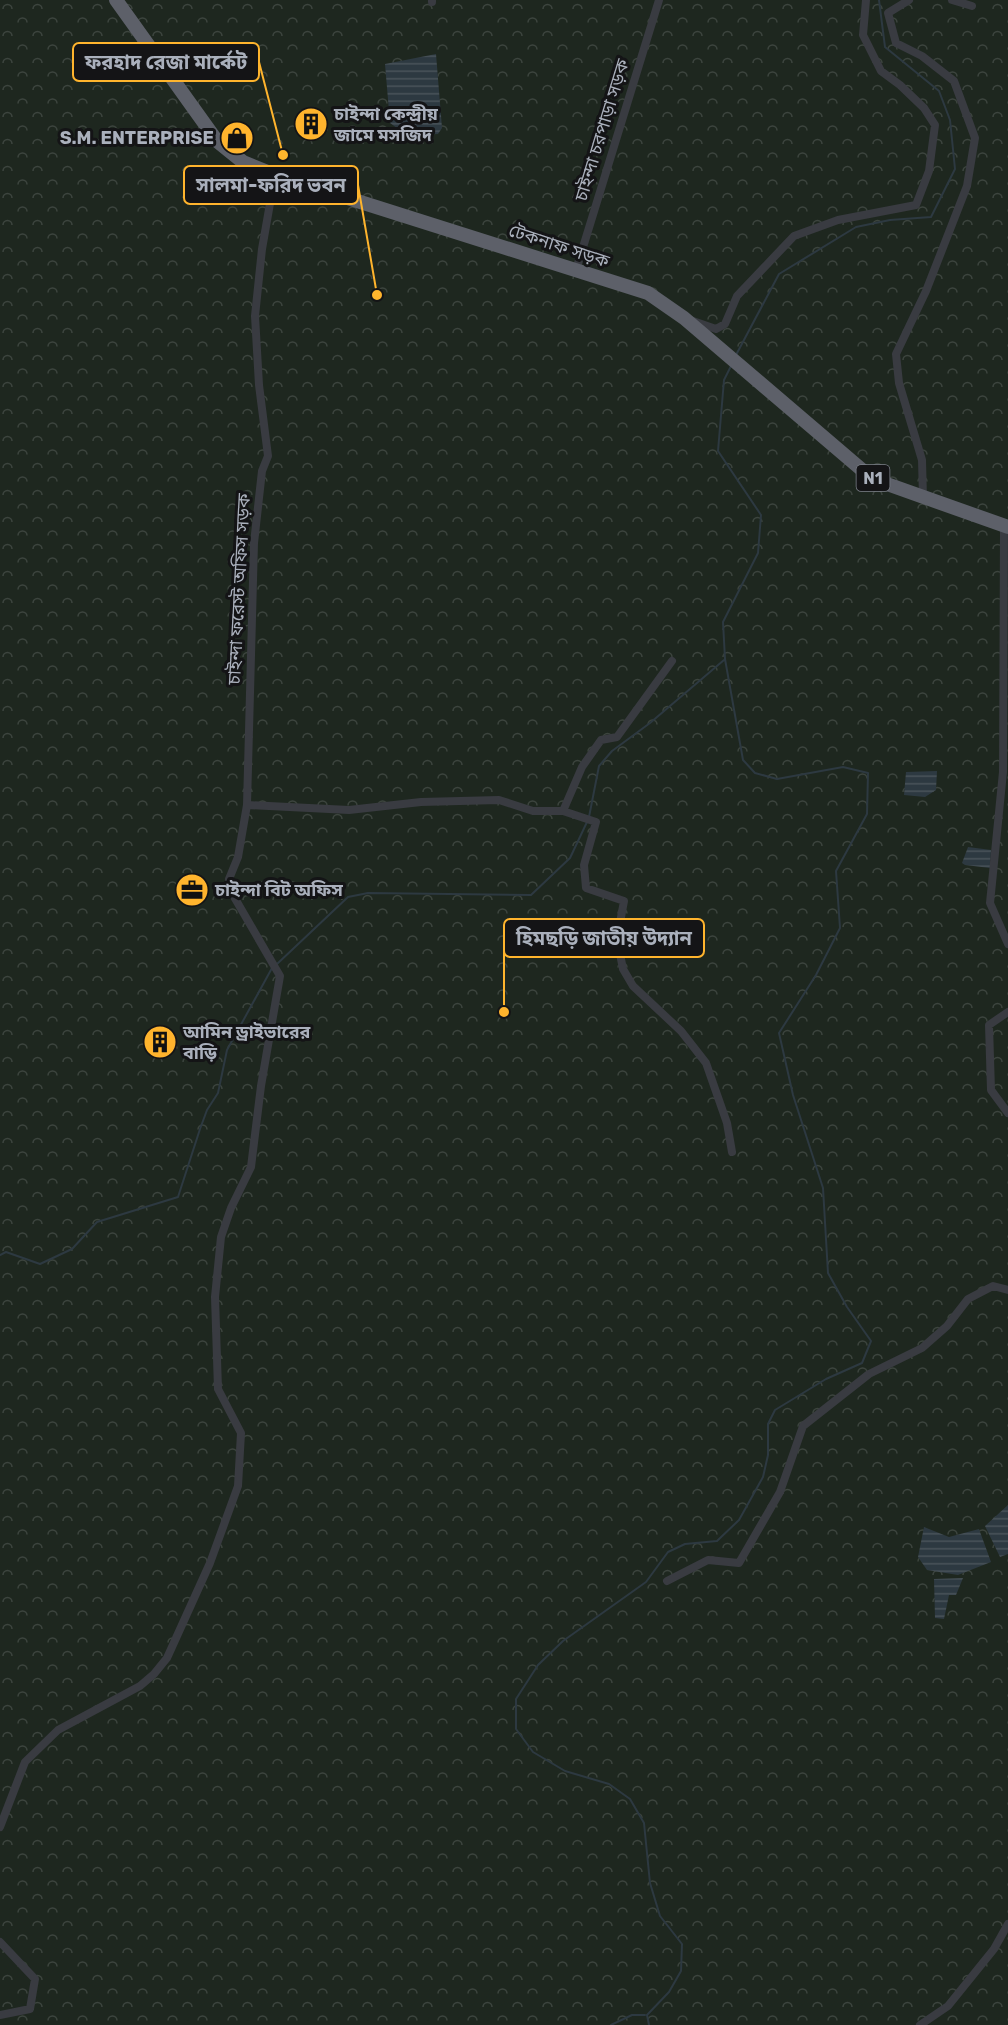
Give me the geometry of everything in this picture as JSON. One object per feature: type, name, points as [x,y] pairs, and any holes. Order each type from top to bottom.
[{"type":"highway","name":"টেকনাফ সড়ক","points":[[120,1],[217,141],[243,162],[275,175],[648,293],[684,318],[868,475],[923,498],[1006,526]]},
{"type":"street","name":"চাইন্দা চরপাড়া সড়ক","points":[[576,270],[658,0]]},
{"type":"street","points":[[684,318],[716,329],[725,324],[737,296],[794,236],[838,220],[916,205],[929,171],[935,125],[924,108],[882,71],[863,35],[866,0]]},
{"type":"street","points":[[909,0],[888,13],[896,43],[922,56],[954,81],[975,138],[967,186],[926,291],[896,354],[899,383],[922,460],[923,498]]},
{"type":"street","points":[[952,0],[972,6]]},
{"type":"street","name":"চাইন্দা ফরেস্ট অফিস সড়ক","points":[[0,1827],[25,1762],[58,1730],[140,1686],[154,1674],[166,1658],[210,1563],[238,1486],[241,1433],[218,1389],[215,1297],[221,1237],[231,1208],[251,1167],[261,1086],[280,976],[232,895],[229,879],[238,857],[247,805],[254,543],[262,471],[268,456],[259,385],[255,316],[262,249],[275,175]]},
{"type":"street","points":[[1006,526],[1003,772],[990,903],[1008,944]]},
{"type":"street","points":[[563,812],[582,766],[601,740],[617,737],[672,661]]},
{"type":"street","points":[[247,805],[349,810],[421,802],[499,800],[533,810],[574,814],[596,822],[584,865],[586,888],[624,901],[617,939],[623,969],[633,986],[681,1031],[706,1063],[727,1123],[732,1152]]},
{"type":"street","points":[[1008,1012],[989,1025],[991,1090],[1008,1113]]},
{"type":"street","points":[[667,1581],[708,1560],[739,1563],[780,1492],[803,1426],[869,1374],[922,1348],[947,1326],[968,1299],[993,1286],[1008,1290]]},
{"type":"street","points":[[920,2025],[948,2006],[994,1949],[1008,1924]]},
{"type":"street","points":[[0,1942],[35,1979],[30,2009],[0,2015]]},
{"type":"green space","points":[[0,0],[1008,0],[1008,2025],[0,2025]]},
{"type":"shaded area","points":[[436,54],[442,128],[438,134],[408,136],[390,123],[385,64]]},
{"type":"shaded area","points":[[937,771],[936,790],[925,797],[904,795],[906,772]]},
{"type":"shaded area","points":[[968,847],[991,850],[990,868],[962,863]]},
{"type":"shaded area","points":[[1008,1505],[1008,1554],[1000,1557],[985,1526]]},
{"type":"shaded area","points":[[924,1527],[949,1537],[979,1529],[991,1562],[958,1575],[927,1570],[918,1557]]},
{"type":"shaded area","points":[[963,1578],[956,1595],[949,1595],[944,1619],[935,1618],[934,1579]]},
{"type":"waterway","points":[[736,355],[779,274],[856,227],[890,220],[931,217],[955,169],[950,120],[939,91],[885,47],[879,0]]},
{"type":"waterway","points":[[649,2025],[647,2015],[669,1992],[681,1971],[682,1944],[660,1916],[650,1883],[644,1823],[630,1799],[609,1784],[565,1771],[533,1752],[516,1729],[516,1699],[538,1665],[563,1641],[646,1582],[668,1552],[685,1544],[717,1541],[739,1520],[763,1477],[768,1455],[768,1424],[775,1410],[826,1379],[862,1363],[871,1341],[847,1307],[828,1273],[823,1188],[793,1095],[779,1033],[816,975],[840,928],[836,871],[867,814],[868,773],[843,767],[777,779],[755,773],[743,760],[725,659],[723,622],[758,553],[761,515],[718,451],[724,380],[731,366]]},
{"type":"waterway","points":[[589,817],[599,766],[612,751],[650,723],[724,660]]},
{"type":"waterway","points":[[277,964],[348,897],[368,893],[531,895],[570,858],[587,822]]},
{"type":"waterway","points":[[0,1255],[6,1252],[40,1264],[72,1249],[97,1222],[178,1197],[207,1110],[218,1093],[227,1050],[272,968]]},
{"type":"waterway","points":[[611,2025],[632,2015],[645,2015]]},
{"type":"place","name":"চাইন্দা কেন্দ্রীয় জামে মসজিদ","points":[[311,124]]},
{"type":"place","name":"S.M. ENTERPRISE","points":[[237,138]]},
{"type":"place","name":"ফরহাদ রেজা মার্কেট","points":[[283,155]]},
{"type":"place","name":"সালমা-ফরিদ ভবন","points":[[377,295]]},
{"type":"place","name":"চাইন্দা বিট অফিস","points":[[192,890]]},
{"type":"place","name":"হিমছড়ি জাতীয় উদ্যান","points":[[504,1012]]},
{"type":"place","name":"আমিন ড্রাইভারের বাড়ি","points":[[160,1042]]}]
